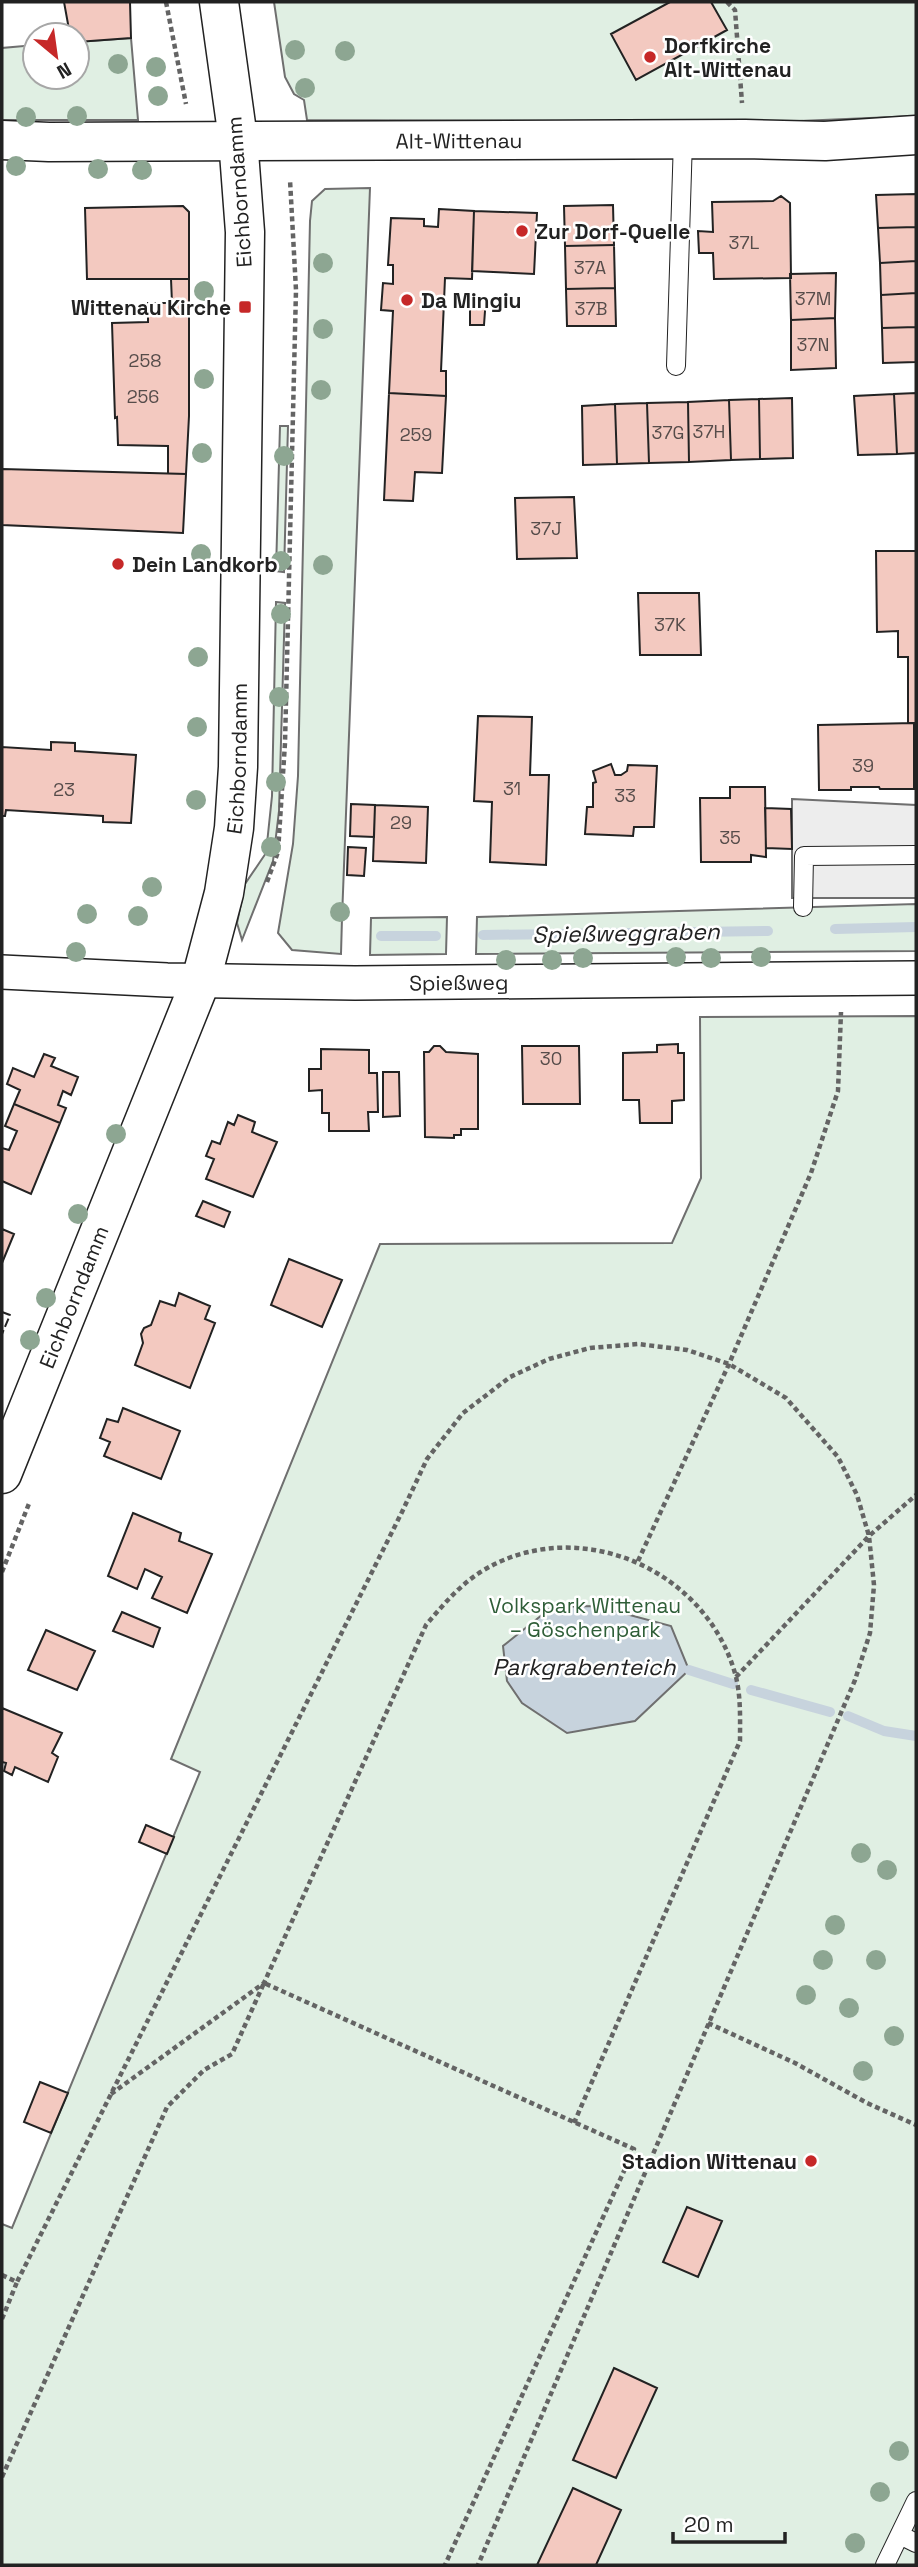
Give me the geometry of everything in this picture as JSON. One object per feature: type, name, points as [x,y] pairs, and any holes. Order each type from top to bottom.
[{"type":"main road","name":"Eichborndamm","points":[[17,1485],[201,980],[224,893],[234,828],[238,767],[245,232],[238,139],[219,2]]},
{"type":"main road","name":"Alt-Wittenau","points":[[2,140],[825,141],[916,135]]},
{"type":"street","name":"Spießweg","points":[[2,972],[201,980],[462,984],[916,978]]},
{"type":"lane","points":[[676,366],[683,139]]},
{"type":"lane","points":[[803,907],[804,856],[916,855]]},
{"type":"lane","points":[[885,2565],[916,2501]]},
{"type":"lane","points":[[900,2535],[916,2543]]},
{"type":"path","points":[[166,2],[183,84]]},
{"type":"path","points":[[727,2],[736,10],[745,139]]},
{"type":"path","points":[[264,889],[278,852],[285,743],[296,290],[292,204]]},
{"type":"path","points":[[638,1561],[729,1364],[828,1128],[838,1091],[842,978]]},
{"type":"path","points":[[2,2319],[17,2282],[426,1459],[463,1413],[510,1377],[549,1359],[590,1348],[638,1344],[687,1350],[729,1364],[786,1398],[838,1457],[857,1495],[869,1536],[874,1585],[870,1633],[855,1680],[478,2565]]},
{"type":"path","points":[[2,1572],[17,1485]]},
{"type":"path","points":[[736,1677],[869,1536],[916,1495]]},
{"type":"path","points":[[2,2477],[167,2107],[204,2070],[232,2054],[426,1625],[450,1596],[480,1572],[520,1555],[562,1548],[605,1551],[638,1561],[665,1576],[697,1604],[721,1639],[736,1677],[741,1709],[740,1741],[574,2123]]},
{"type":"path","points":[[110,2094],[264,1983]]},
{"type":"path","points":[[264,1983],[634,2149],[445,2565]]},
{"type":"path","points":[[708,2023],[795,2063],[867,2103],[916,2125]]},
{"type":"path","points":[[2,2275],[17,2282]]},
{"type":"green space","points":[[274,2],[916,2],[916,116],[776,122],[307,120],[304,100],[294,94],[285,77]]},
{"type":"green space","points":[[131,38],[138,120],[2,120],[2,48],[21,46],[21,91],[91,91],[91,41]]},
{"type":"green space","points":[[370,188],[341,954],[292,950],[278,933],[293,844],[298,776],[312,201],[325,189]]},
{"type":"green space","points":[[280,426],[288,426],[284,572],[276,571]]},
{"type":"green space","points":[[276,602],[285,603],[279,811],[273,861],[242,940],[237,923],[245,884],[266,853],[272,796]]},
{"type":"green space","points":[[916,904],[916,951],[476,954],[477,917]]},
{"type":"green space","points":[[447,917],[446,954],[370,955],[371,918]]},
{"type":"green space","name":"Volkspark Wittenau – Göschenpark","points":[[916,1016],[916,2565],[2,2565],[2,2224],[12,2228],[200,1772],[171,1759],[380,1244],[672,1243],[701,1178],[700,1017]]},
{"type":"shaded area","points":[[792,799],[916,805],[916,898],[792,898]]},
{"type":"water","name":"Parkgrabenteich","points":[[596,1606],[671,1626],[689,1670],[635,1721],[567,1733],[522,1703],[507,1681],[503,1646],[552,1607]]},
{"type":"building","points":[[64,2],[130,2],[131,38],[91,41],[91,21],[67,21]]},
{"type":"building","name":"Dorfkirche Alt-Wittenau","points":[[670,2],[711,2],[727,30],[636,80],[611,34]]},
{"type":"building","points":[[916,194],[916,227],[878,228],[876,195]]},
{"type":"building","points":[[781,196],[790,203],[791,278],[714,279],[713,253],[699,253],[698,231],[713,232],[712,202],[773,201]]},
{"type":"building","points":[[613,205],[614,245],[565,246],[564,206]]},
{"type":"building","points":[[183,206],[189,212],[189,279],[87,279],[85,208]]},
{"type":"building","points":[[439,209],[474,211],[472,279],[445,278],[441,371],[446,371],[446,396],[389,393],[393,311],[381,310],[383,283],[393,284],[393,265],[388,265],[391,218],[424,219],[424,226],[438,227]]},
{"type":"building","points":[[474,211],[537,213],[534,274],[472,271]]},
{"type":"building","points":[[916,227],[916,261],[880,263],[878,228]]},
{"type":"building","points":[[614,245],[615,288],[566,289],[565,246]]},
{"type":"building","points":[[916,261],[916,293],[881,295],[880,263]]},
{"type":"building","points":[[836,273],[835,318],[791,320],[790,274]]},
{"type":"building","points":[[171,279],[189,279],[189,416],[186,474],[168,474],[168,446],[118,445],[117,417],[115,418],[112,323],[148,322],[148,303],[172,303]]},
{"type":"building","points":[[615,288],[616,326],[567,326],[566,289]]},
{"type":"building","points":[[916,293],[916,327],[882,328],[881,295]]},
{"type":"building","points":[[470,296],[486,297],[484,325],[470,325]]},
{"type":"building","points":[[835,318],[836,368],[791,370],[791,320]]},
{"type":"building","points":[[916,327],[916,362],[883,363],[882,328]]},
{"type":"building","points":[[389,393],[446,396],[442,473],[415,472],[413,501],[384,500]]},
{"type":"building","points":[[916,393],[916,453],[897,454],[894,394]]},
{"type":"building","points":[[894,394],[897,454],[858,455],[854,396]]},
{"type":"building","points":[[792,398],[793,458],[760,459],[759,399]]},
{"type":"building","points":[[759,399],[760,459],[731,460],[729,400]]},
{"type":"building","points":[[729,400],[731,460],[689,462],[688,402]]},
{"type":"building","points":[[688,402],[689,462],[649,463],[647,403]]},
{"type":"building","points":[[647,403],[649,463],[617,464],[615,404]]},
{"type":"building","points":[[615,404],[617,464],[583,465],[582,406]]},
{"type":"building","points":[[2,469],[186,474],[183,533],[2,525]]},
{"type":"building","points":[[574,497],[577,558],[517,559],[515,498]]},
{"type":"building","points":[[876,551],[916,551],[916,723],[908,723],[908,657],[898,657],[898,631],[877,632]]},
{"type":"building","points":[[638,593],[699,593],[701,655],[640,655]]},
{"type":"building","points":[[478,716],[532,717],[530,775],[549,775],[546,865],[490,862],[492,802],[474,801]]},
{"type":"building","points":[[914,723],[914,789],[851,787],[851,790],[819,790],[818,725]]},
{"type":"building","points":[[51,742],[75,743],[75,751],[136,755],[131,823],[103,822],[103,816],[6,810],[5,816],[2,816],[2,747],[51,750]]},
{"type":"building","points":[[611,764],[615,775],[627,771],[628,765],[657,766],[654,827],[634,827],[633,836],[585,834],[587,807],[593,807],[593,783],[596,782],[593,771]]},
{"type":"building","points":[[730,787],[765,787],[766,857],[751,855],[751,862],[701,862],[700,798],[730,798]]},
{"type":"building","points":[[351,804],[375,805],[374,837],[350,836]]},
{"type":"building","points":[[375,805],[428,807],[426,863],[373,861]]},
{"type":"building","points":[[765,808],[791,809],[792,849],[766,848]]},
{"type":"building","points":[[348,847],[366,848],[364,876],[347,875]]},
{"type":"building","points":[[678,1044],[678,1053],[684,1053],[684,1100],[672,1101],[672,1123],[640,1123],[639,1100],[623,1100],[623,1053],[657,1052],[657,1045]]},
{"type":"building","points":[[434,1046],[440,1046],[446,1052],[478,1054],[478,1129],[461,1129],[461,1135],[454,1135],[454,1138],[425,1137],[424,1052],[429,1052]]},
{"type":"building","points":[[522,1046],[579,1046],[580,1104],[523,1104]]},
{"type":"building","points":[[321,1049],[369,1050],[369,1073],[377,1073],[378,1112],[368,1112],[369,1131],[329,1131],[329,1113],[322,1113],[322,1090],[309,1091],[309,1069],[321,1069]]},
{"type":"building","points":[[44,1054],[55,1058],[51,1066],[78,1077],[71,1095],[63,1091],[58,1105],[66,1108],[60,1123],[14,1104],[20,1090],[7,1084],[13,1068],[34,1077]]},
{"type":"building","points":[[383,1072],[399,1072],[400,1116],[383,1117]]},
{"type":"building","points":[[14,1104],[60,1123],[31,1194],[2,1181],[2,1148],[9,1150],[17,1131],[5,1126]]},
{"type":"building","points":[[238,1115],[255,1122],[252,1132],[277,1142],[253,1197],[206,1179],[214,1159],[206,1156],[212,1141],[220,1144],[228,1122],[234,1125]]},
{"type":"building","points":[[203,1201],[230,1212],[224,1227],[196,1216]]},
{"type":"building","points":[[2,1229],[14,1234],[2,1263]]},
{"type":"building","points":[[289,1259],[342,1280],[322,1327],[271,1305]]},
{"type":"building","points":[[179,1293],[210,1306],[205,1319],[215,1323],[190,1388],[135,1365],[143,1343],[141,1334],[144,1328],[151,1325],[160,1301],[175,1306]]},
{"type":"building","points":[[123,1408],[180,1431],[161,1479],[104,1456],[110,1442],[100,1438],[107,1419],[118,1422]]},
{"type":"building","points":[[133,1513],[181,1533],[179,1541],[212,1554],[187,1613],[152,1598],[162,1577],[145,1569],[137,1589],[108,1576]]},
{"type":"building","points":[[122,1612],[160,1628],[153,1647],[113,1631]]},
{"type":"building","points":[[46,1630],[95,1651],[77,1690],[28,1670]]},
{"type":"building","points":[[2,1708],[62,1733],[52,1753],[58,1757],[48,1782],[15,1767],[12,1775],[4,1771],[6,1763],[2,1762]]},
{"type":"building","points":[[146,1825],[174,1837],[167,1854],[139,1842]]},
{"type":"building","points":[[40,2082],[68,2093],[51,2133],[24,2122]]},
{"type":"building","points":[[687,2207],[722,2221],[698,2277],[663,2262]]},
{"type":"building","points":[[614,2368],[657,2388],[616,2478],[573,2460]]},
{"type":"building","points":[[573,2488],[621,2510],[596,2565],[537,2565]]},
{"type":"waterway","name":"Spießweggraben","points":[[835,929],[916,927]]},
{"type":"waterway","name":"Spießweggraben","points":[[483,935],[768,931]]},
{"type":"waterway","name":"Spießweggraben","points":[[381,936],[436,936]]},
{"type":"waterway","points":[[689,1670],[733,1684]]},
{"type":"waterway","points":[[751,1690],[830,1712]]},
{"type":"waterway","points":[[848,1716],[884,1731],[916,1736]]},
{"type":"fence","points":[[2,1312],[10,1315],[2,1334]]},
{"type":"place","name":"Dorfkirche Alt-Wittenau","points":[[650,57]]},
{"type":"place","name":"Zur Dorf-Quelle","points":[[522,231]]},
{"type":"place","name":"Da Mingiu","points":[[407,300]]},
{"type":"place","name":"Wittenau Kirche","points":[[245,307]]},
{"type":"place","name":"Dein Landkorb","points":[[118,564]]},
{"type":"place","name":"Stadion Wittenau","points":[[811,2161]]}]
